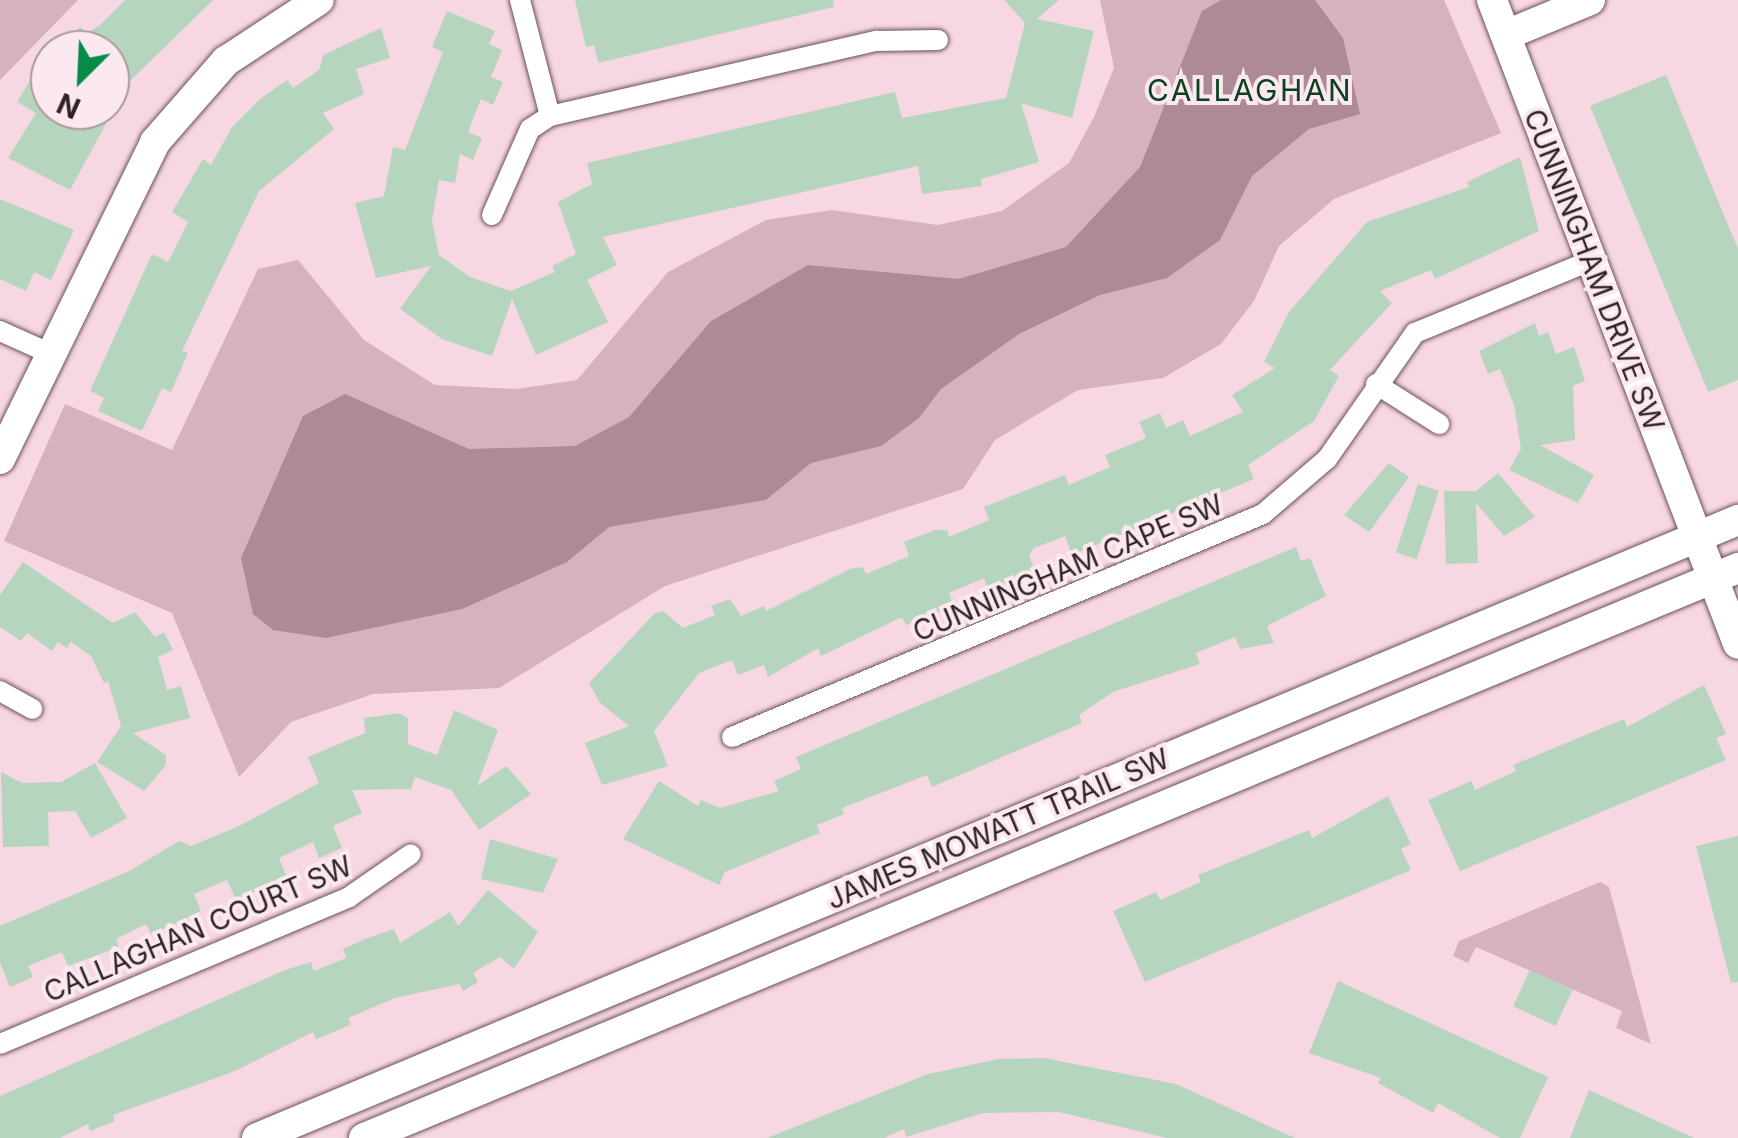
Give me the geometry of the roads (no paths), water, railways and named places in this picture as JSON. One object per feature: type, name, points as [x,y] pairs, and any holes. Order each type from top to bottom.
[{"type":"main road","points":[[0,459],[136,172],[175,114],[226,60],[319,0]]},
{"type":"main road","name":"CUNNINGHAM DRIVE SW","points":[[1492,0],[1698,539],[1725,573],[1738,644]]},
{"type":"main road","points":[[1506,35],[1590,0]]},
{"type":"main road","name":"JAMES MOWATT TRAIL SW","points":[[258,1138],[1738,520]]},
{"type":"main road","name":"JAMES MOWATT TRAIL SW","points":[[364,1138],[1725,573]]},
{"type":"street","points":[[520,0],[550,116]]},
{"type":"street","points":[[492,215],[530,129],[550,116],[876,42],[938,40]]},
{"type":"street","name":"CUNNINGHAM CAPE SW","points":[[732,737],[1264,514],[1326,459],[1404,343],[1432,323],[1590,262]]},
{"type":"street","points":[[0,331],[49,354]]},
{"type":"street","points":[[1376,384],[1439,424]]},
{"type":"street","points":[[0,691],[32,709]]},
{"type":"street","name":"CALLAGHAN COURT SW","points":[[0,1044],[349,897],[411,854]]},
{"type":"district","name":"CALLAGHAN","points":[[1250,90]]}]
